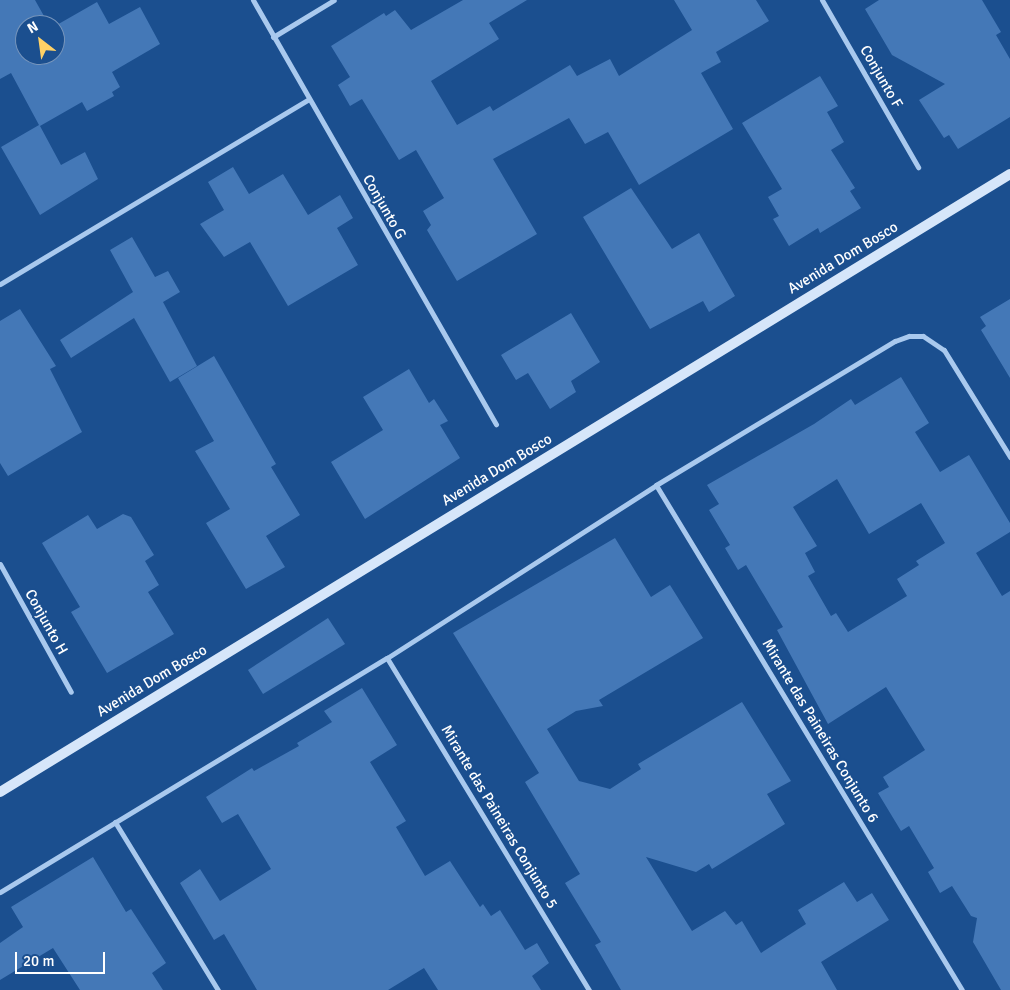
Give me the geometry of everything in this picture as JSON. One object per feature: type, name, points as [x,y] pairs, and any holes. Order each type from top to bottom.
[{"type":"street","name":"Conjunto G","points":[[253,0],[308,100],[496,424]]},
{"type":"street","points":[[273,37],[334,0]]},
{"type":"street","name":"Conjunto F","points":[[822,0],[918,167]]},
{"type":"street","points":[[0,284],[308,100]]},
{"type":"street","name":"Avenida Dom Bosco","points":[[0,792],[1010,174]]},
{"type":"street","points":[[0,892],[387,658],[656,485],[895,341],[909,336],[923,336],[935,341],[944,350],[1010,457]]},
{"type":"street","name":"Mirante das Paineiras Conjunto 6","points":[[656,485],[962,990]]},
{"type":"street","name":"Conjunto H","points":[[0,564],[70,692]]},
{"type":"street","name":"Mirante das Paineiras Conjunto 5","points":[[387,658],[589,990]]},
{"type":"street","points":[[115,822],[218,990]]},
{"type":"building","points":[[0,0],[35,0],[43,15],[15,15],[15,65],[65,65],[65,20],[97,2],[109,24],[140,7],[160,44],[112,72],[120,87],[112,92],[114,96],[87,111],[82,102],[40,126],[61,165],[85,152],[98,179],[40,215],[1,147],[39,125],[11,73],[0,79]]},
{"type":"building","points":[[463,0],[527,0],[489,23],[499,39],[431,81],[457,125],[490,106],[493,111],[570,65],[577,76],[610,59],[619,76],[692,30],[674,0],[756,0],[769,21],[716,52],[721,62],[701,73],[733,129],[639,185],[608,132],[585,144],[569,118],[493,159],[537,234],[457,281],[427,230],[431,225],[423,211],[444,198],[416,150],[399,160],[362,99],[350,106],[338,85],[350,77],[331,46],[384,13],[386,16],[395,10],[411,30]]},
{"type":"building","points":[[879,0],[982,0],[1001,32],[996,35],[1010,59],[1010,117],[958,149],[949,135],[944,138],[919,100],[945,84],[892,55],[865,9]]},
{"type":"building","points":[[820,76],[838,106],[827,112],[844,142],[831,150],[855,188],[850,191],[861,208],[820,233],[818,228],[789,246],[773,219],[779,216],[768,197],[782,189],[742,123]]},
{"type":"building","points":[[233,167],[249,194],[283,174],[308,215],[340,195],[353,218],[337,228],[358,265],[288,306],[250,242],[224,257],[200,224],[224,210],[208,182]]},
{"type":"building","points":[[631,188],[672,249],[699,233],[735,296],[709,312],[703,301],[650,329],[583,217]]},
{"type":"building","points":[[132,237],[155,277],[168,271],[180,292],[163,302],[197,366],[170,382],[134,318],[71,358],[60,340],[133,292],[110,250]]},
{"type":"building","points":[[1010,299],[1010,378],[981,330],[986,326],[980,317]]},
{"type":"building","points":[[20,309],[56,366],[50,369],[82,432],[8,476],[0,463],[0,321]]},
{"type":"building","points":[[571,313],[600,362],[571,381],[576,392],[550,409],[528,373],[516,380],[501,355]]},
{"type":"building","points":[[214,356],[276,464],[271,467],[300,515],[266,536],[285,567],[246,589],[206,523],[230,509],[195,451],[214,441],[178,378]]},
{"type":"building","points":[[409,369],[429,403],[434,399],[448,421],[440,425],[460,458],[365,519],[331,462],[383,430],[363,397]]},
{"type":"building","points":[[901,377],[929,423],[915,432],[940,472],[969,455],[1010,523],[1010,532],[976,553],[1002,596],[1010,591],[1010,990],[1001,990],[973,942],[977,918],[971,916],[952,886],[940,893],[928,872],[934,868],[909,826],[901,831],[878,793],[889,787],[883,777],[925,750],[886,687],[828,724],[777,630],[783,627],[746,565],[738,570],[725,548],[730,545],[709,510],[719,504],[707,485],[814,424],[851,399],[855,405]],"holes":[[[837,479],[869,534],[921,503],[945,543],[916,561],[919,565],[897,579],[907,596],[848,632],[836,613],[831,616],[808,576],[815,572],[805,553],[817,546],[793,507]]]},
{"type":"building","points":[[123,514],[131,517],[154,555],[145,561],[159,585],[148,592],[174,634],[107,673],[71,612],[80,607],[42,543],[88,515],[97,529]]},
{"type":"building","points":[[615,538],[651,597],[670,585],[703,638],[599,700],[603,706],[576,711],[547,729],[579,781],[610,789],[641,769],[638,764],[742,702],[791,781],[767,794],[785,824],[712,869],[709,864],[696,872],[646,857],[692,931],[725,911],[736,925],[742,921],[761,953],[806,924],[798,910],[844,882],[857,902],[872,893],[889,920],[821,962],[837,990],[621,990],[595,945],[601,942],[565,883],[580,874],[525,782],[539,773],[453,633]]},
{"type":"building","points":[[328,618],[345,644],[263,694],[248,670]]},
{"type":"building","points":[[362,688],[397,745],[370,762],[406,821],[396,827],[425,876],[450,861],[480,907],[483,904],[491,916],[500,910],[525,950],[537,943],[549,963],[532,976],[541,990],[438,990],[424,968],[388,990],[257,990],[224,934],[214,940],[180,883],[200,869],[220,901],[271,869],[238,814],[222,823],[206,797],[252,768],[254,771],[299,746],[297,743],[332,722],[324,711]]},
{"type":"building","points":[[93,857],[126,912],[131,909],[166,963],[152,973],[163,990],[80,990],[53,948],[0,980],[0,943],[23,927],[11,907]]}]
